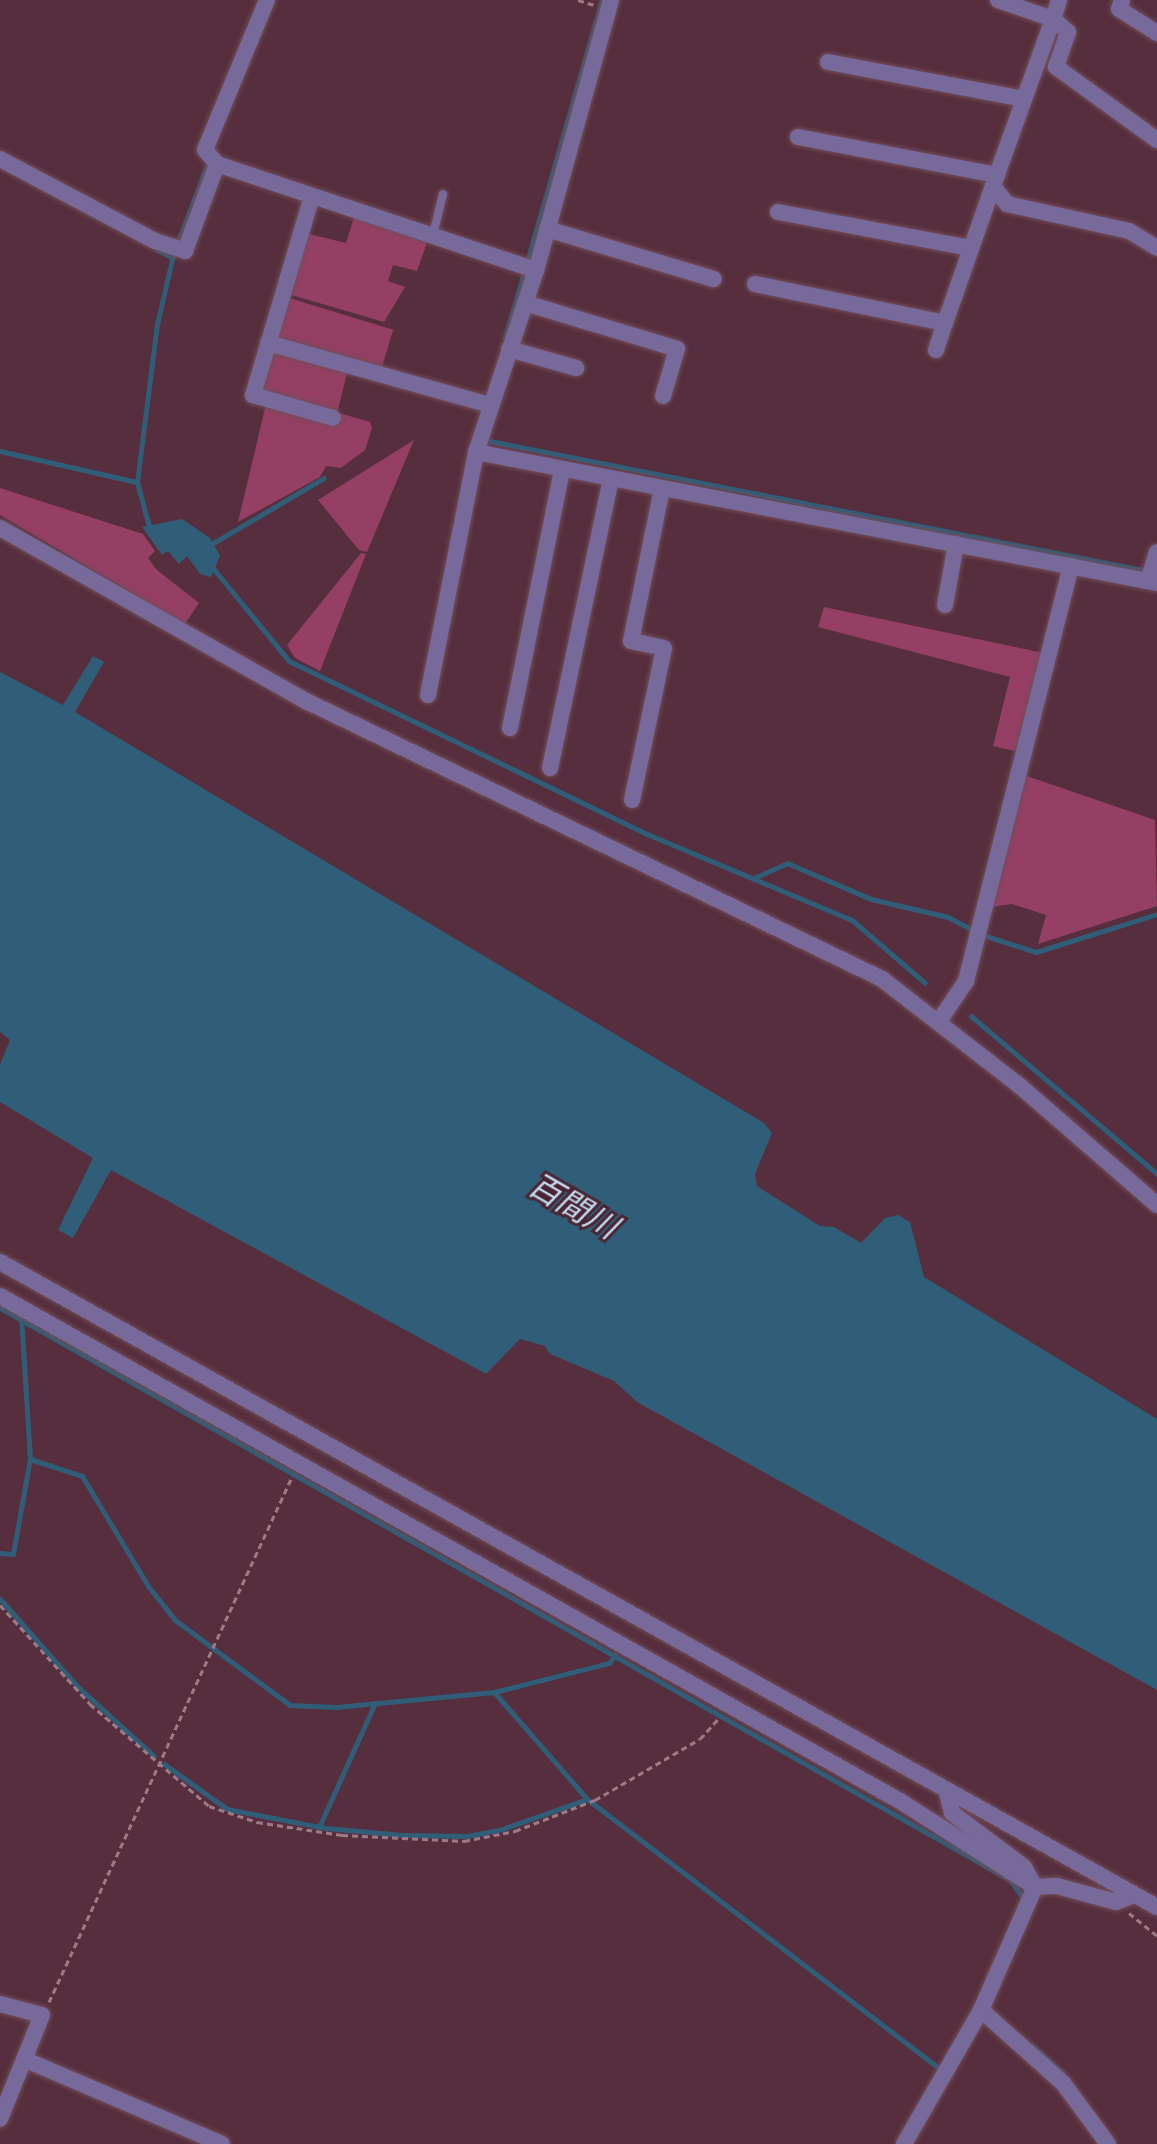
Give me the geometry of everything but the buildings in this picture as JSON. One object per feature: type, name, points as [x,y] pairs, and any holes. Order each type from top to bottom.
[{"type":"street","points":[[267,0],[205,150],[213,159],[312,196],[530,269]]},
{"type":"street","points":[[998,0],[1053,19],[1068,32],[1056,67],[1157,140]]},
{"type":"street","points":[[936,350],[1059,0]]},
{"type":"street","points":[[1122,0],[1119,9],[1157,33]]},
{"type":"street","points":[[428,695],[486,404],[509,349],[525,303],[530,269],[547,229],[605,3]]},
{"type":"street","points":[[828,62],[1024,99]]},
{"type":"street","points":[[798,137],[995,181],[1007,204],[1129,231],[1157,248]]},
{"type":"street","points":[[0,159],[185,251],[213,159]]},
{"type":"street","points":[[312,196],[253,395],[333,418]]},
{"type":"street","points":[[778,212],[971,248]]},
{"type":"street","points":[[547,229],[714,279]]},
{"type":"street","points":[[755,284],[945,323]]},
{"type":"street","points":[[525,303],[677,349],[663,396]]},
{"type":"street","points":[[268,343],[486,404]]},
{"type":"street","points":[[509,349],[576,368]]},
{"type":"street","points":[[476,452],[1071,566],[1152,571]]},
{"type":"street","points":[[510,728],[562,469]]},
{"type":"street","points":[[550,768],[611,478]]},
{"type":"street","points":[[632,800],[664,648],[631,641],[662,488]]},
{"type":"street","points":[[0,528],[306,701],[802,936],[882,979],[940,1020],[1157,1205]]},
{"type":"street","points":[[945,605],[956,544]]},
{"type":"street","points":[[940,1020],[966,981],[1071,566]]},
{"type":"street","points":[[0,1262],[947,1793],[1157,1907]]},
{"type":"street","points":[[0,1296],[900,1801],[1032,1900]]},
{"type":"street","points":[[947,1793],[952,1813],[1024,1867],[1032,1900]]},
{"type":"street","points":[[904,2144],[981,2010],[1032,1900],[1057,1886],[1116,1902],[1133,1895]]},
{"type":"street","points":[[0,2004],[42,2015],[0,2119]]},
{"type":"street","points":[[981,2010],[1063,2083],[1108,2144]]},
{"type":"street","points":[[26,2060],[222,2144]]},
{"type":"lane","points":[[433,236],[443,194]]},
{"type":"path","points":[[578,0],[605,3]]},
{"type":"path","points":[[46,2009],[155,1764],[291,1478]]},
{"type":"path","points":[[0,1605],[90,1704],[155,1764],[230,1816],[342,1835],[464,1841],[515,1831],[595,1800],[700,1739],[719,1718]]},
{"type":"path","points":[[1116,1902],[1157,1936]]},
{"type":"shaded area","points":[[354,217],[427,243],[417,271],[393,265],[388,281],[405,287],[384,322],[288,294],[309,234],[346,243]]},
{"type":"shaded area","points":[[289,298],[393,330],[380,372],[276,340]]},
{"type":"shaded area","points":[[273,352],[348,371],[338,411],[263,393]]},
{"type":"shaded area","points":[[266,404],[336,422],[339,413],[370,422],[372,428],[365,450],[341,468],[326,466],[320,477],[238,522]]},
{"type":"shaded area","points":[[414,440],[367,552],[359,550],[318,500]]},
{"type":"shaded area","points":[[0,488],[143,534],[155,551],[148,558],[157,570],[199,603],[185,624],[0,515]]},
{"type":"shaded area","points":[[361,553],[366,554],[320,671],[295,658],[287,645]]},
{"type":"shaded area","points":[[824,607],[1044,653],[1019,752],[993,746],[1010,677],[818,627]]},
{"type":"shaded area","points":[[1024,775],[1155,820],[1157,906],[1038,944],[1046,915],[1012,904],[990,907]]},
{"type":"water","points":[[182,519],[210,538],[220,556],[211,577],[200,574],[187,556],[179,564],[168,551],[162,555],[142,527]]},
{"type":"water","name":"百間川","points":[[93,656],[104,662],[75,712],[764,1123],[772,1133],[755,1174],[757,1186],[820,1226],[834,1227],[861,1243],[885,1218],[898,1215],[910,1222],[924,1277],[1157,1419],[1157,1690],[637,1402],[614,1381],[550,1354],[545,1346],[520,1339],[486,1374],[111,1170],[73,1238],[58,1230],[93,1158],[0,1102],[0,1065],[10,1040],[0,1032],[0,672],[63,705]]},
{"type":"waterway","points":[[505,338],[602,0]]},
{"type":"waterway","points":[[150,530],[137,482],[157,324],[173,255],[209,160]]},
{"type":"waterway","points":[[156,249],[173,258]]},
{"type":"waterway","points":[[490,441],[1148,571]]},
{"type":"waterway","points":[[0,451],[137,482]]},
{"type":"waterway","points":[[208,546],[324,478]]},
{"type":"waterway","points":[[212,567],[289,661],[647,834],[852,920],[925,983]]},
{"type":"waterway","points":[[756,877],[787,863],[871,899],[948,917],[974,931]]},
{"type":"waterway","points":[[983,935],[1036,952],[1157,914]]},
{"type":"waterway","points":[[971,1016],[1157,1174]]},
{"type":"waterway","points":[[0,1308],[1010,1880],[1025,1901]]},
{"type":"waterway","points":[[0,1553],[13,1554],[30,1459],[21,1317]]},
{"type":"waterway","points":[[30,1459],[82,1476],[148,1586],[175,1620],[290,1705],[336,1707],[494,1692],[609,1663],[615,1655]]},
{"type":"waterway","points":[[0,1599],[77,1686],[154,1756]]},
{"type":"waterway","points":[[494,1692],[587,1799],[941,2070]]},
{"type":"waterway","points":[[319,1827],[375,1703]]},
{"type":"waterway","points":[[164,1764],[227,1809],[326,1828],[403,1835],[467,1836],[502,1829],[587,1799]]},
{"type":"waterway","points":[[1032,2045],[1063,2073]]}]
